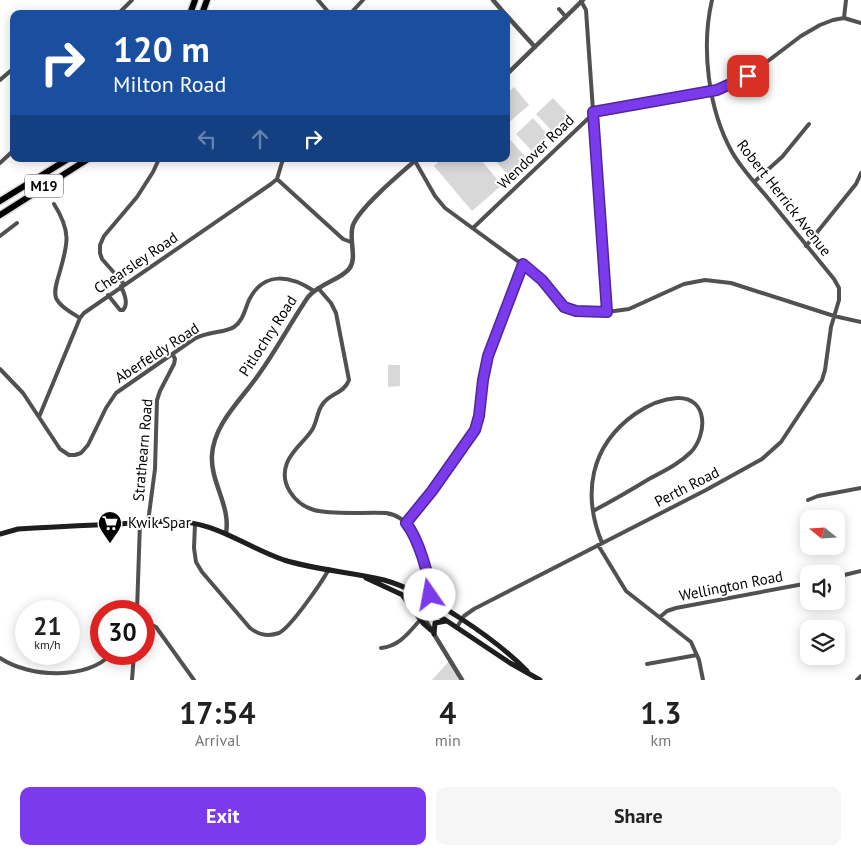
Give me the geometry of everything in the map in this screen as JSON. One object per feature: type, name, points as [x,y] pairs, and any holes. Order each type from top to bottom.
[{"type":"highway","name":"M19","points":[[0,201],[63,162]]},
{"type":"highway","name":"M19","points":[[0,215],[83,162]]},
{"type":"main road","points":[[0,534],[9,530],[140,522],[179,522],[210,527],[279,558],[388,582],[415,593],[483,634],[540,680]]},
{"type":"main road","points":[[1,527],[9,530]]},
{"type":"main road","points":[[364,577],[427,607],[510,663],[527,671]]},
{"type":"main road","points":[[415,593],[425,593],[429,585]]},
{"type":"main road","points":[[399,593],[433,632]]},
{"type":"main road","points":[[433,632],[436,622],[446,621]]},
{"type":"street","points":[[122,10],[132,0]]},
{"type":"street","points":[[318,0],[327,10]]},
{"type":"street","points":[[354,10],[364,0]]},
{"type":"street","points":[[493,0],[502,10]]},
{"type":"street","name":"Robert Herrick Avenue","points":[[712,0],[706,41],[712,91],[719,122],[728,146],[736,160],[834,279],[839,288],[839,300],[834,316]]},
{"type":"street","points":[[846,0],[844,18],[861,23]]},
{"type":"street","points":[[510,71],[582,1],[586,10],[607,312]]},
{"type":"street","points":[[559,9],[566,17]]},
{"type":"street","name":"Wendover Road","points":[[473,228],[593,112],[712,91],[731,85],[748,76],[812,28],[844,18]]},
{"type":"street","points":[[510,20],[535,47]]},
{"type":"street","points":[[0,80],[10,71]]},
{"type":"street","points":[[754,182],[782,157],[809,124]]},
{"type":"street","points":[[0,163],[10,154]]},
{"type":"street","points":[[108,295],[120,310],[123,310],[126,302],[123,285],[102,259],[100,245],[104,236],[131,206],[157,162]]},
{"type":"street","points":[[282,162],[276,179],[343,239],[351,242]]},
{"type":"street","name":"Pitlochry Road","points":[[226,533],[226,517],[214,475],[212,460],[217,434],[222,423],[259,375],[305,301],[316,289],[350,268],[353,260],[352,227],[359,214],[414,162]]},
{"type":"street","points":[[417,162],[438,200],[450,212],[523,264],[542,280],[564,307],[576,311],[607,312],[629,309],[684,284],[705,280],[731,283],[834,316],[861,322]]},
{"type":"street","points":[[806,246],[860,178],[861,173]]},
{"type":"street","name":"Chearsley Road","points":[[38,417],[80,318],[88,309],[276,179]]},
{"type":"street","points":[[54,204],[64,221],[67,235],[63,260],[55,289],[56,297],[61,304],[80,318]]},
{"type":"street","points":[[0,236],[17,223]]},
{"type":"street","points":[[462,680],[426,619],[429,585],[417,540],[406,523],[432,491],[475,430],[479,416],[488,356],[523,264]]},
{"type":"street","name":"Aberfeldy Road","points":[[0,369],[23,393],[60,449],[69,455],[78,454],[88,445],[106,408],[116,393],[200,335],[230,329],[235,326],[242,319],[254,293],[261,285],[269,280],[293,279],[316,289],[331,303],[336,312],[349,380],[344,389],[323,402],[314,428],[290,456],[285,470],[287,487],[298,501],[314,510],[395,514],[406,523]]},
{"type":"street","name":"Perth Road","points":[[457,627],[461,620],[474,609],[755,464],[775,448],[822,380],[834,316]]},
{"type":"street","name":"Strathearn Road","points":[[148,522],[155,469],[157,400],[174,364],[175,359],[172,355]]},
{"type":"street","points":[[593,511],[665,471],[692,451],[702,433],[703,421],[700,411],[694,404],[679,398],[659,401],[636,414],[613,434],[601,450],[595,467],[593,511],[600,544],[626,591],[691,642],[697,655],[703,680]]},
{"type":"street","points":[[808,500],[818,496],[861,488]]},
{"type":"street","points":[[137,600],[140,522]]},
{"type":"street","points":[[195,524],[194,548],[196,562],[202,572],[250,628],[260,634],[274,634],[282,631],[322,581],[329,569]]},
{"type":"street","points":[[845,575],[861,571]]},
{"type":"street","name":"Wellington Road","points":[[660,617],[667,611],[676,608],[800,585]]},
{"type":"street","points":[[381,648],[392,647],[402,640],[421,619]]},
{"type":"street","points":[[155,626],[194,680]]},
{"type":"street","points":[[647,664],[697,655]]},
{"type":"street","points":[[0,658],[14,666],[54,677],[81,675],[98,669],[103,665]]},
{"type":"street","points":[[132,680],[133,665]]},
{"type":"street","points":[[857,680],[861,676]]},
{"type":"shaded area","points":[[514,87],[529,105],[510,122],[510,90]]},
{"type":"shaded area","points":[[553,98],[570,116],[553,132],[536,114]]},
{"type":"shaded area","points":[[533,118],[549,136],[532,151],[516,134]]},
{"type":"shaded area","points":[[510,140],[530,162],[511,178],[497,162],[510,162]]},
{"type":"shaded area","points":[[439,162],[483,162],[502,185],[472,211],[434,166]]},
{"type":"shaded area","points":[[388,365],[400,365],[400,386],[388,387]]},
{"type":"shaded area","points":[[450,660],[462,680],[432,680]]},
{"type":"place","name":"Kwik Spar","points":[[110,544]]},
{"type":"route","points":[[430,595],[417,540],[406,523],[432,491],[475,430],[479,416],[484,372],[488,356],[523,264],[538,276],[558,301],[569,310],[607,312],[593,112],[717,90],[748,76]]}]
